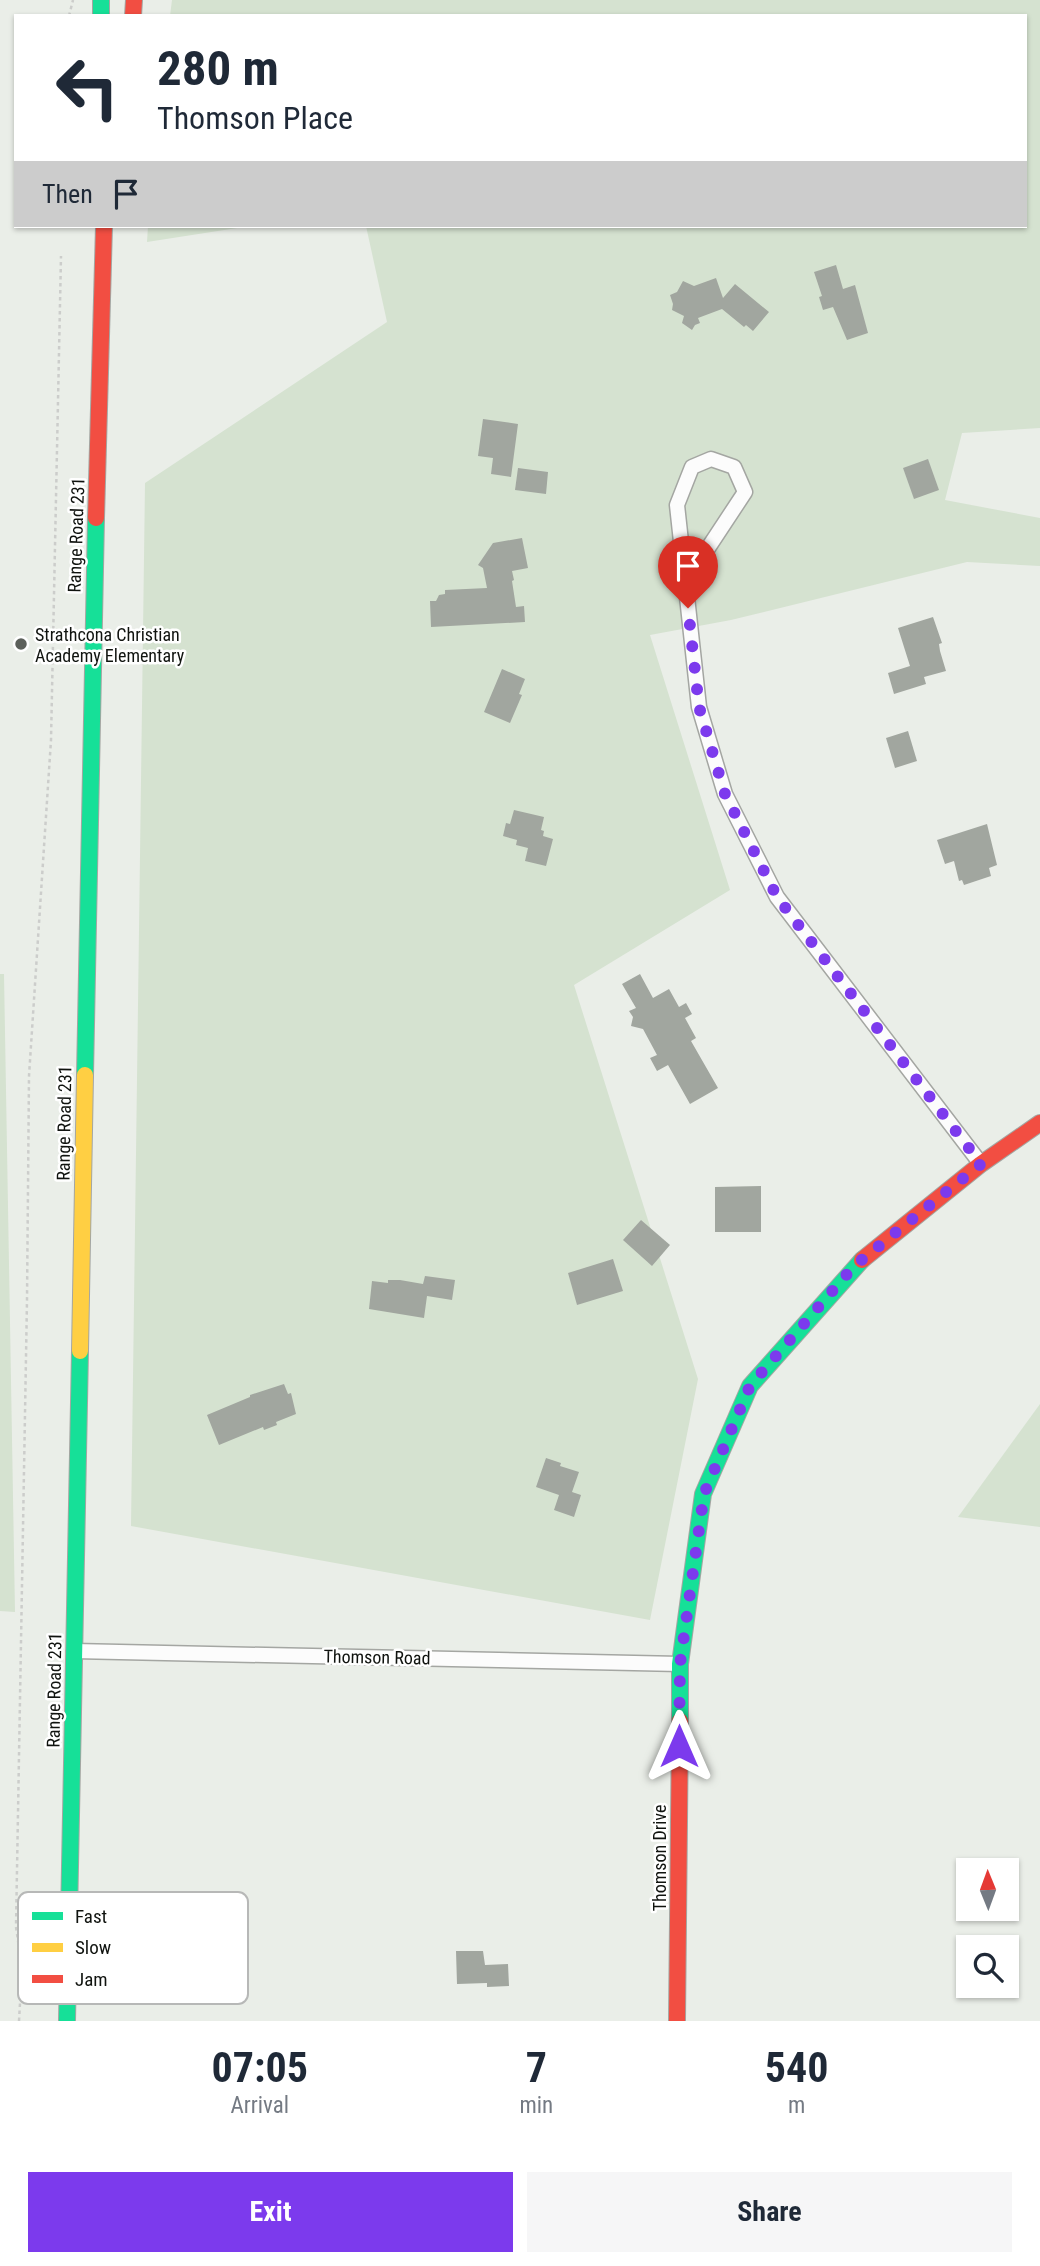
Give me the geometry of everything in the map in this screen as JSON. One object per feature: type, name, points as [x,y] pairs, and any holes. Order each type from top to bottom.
[{"type":"street","name":"Range Road 231","points":[[69,1892],[94,561],[104,228]]},
{"type":"street","points":[[685,583],[745,492],[734,467],[711,459],[692,467],[677,505],[685,583],[699,707],[725,794],[777,897],[981,1164]]},
{"type":"street","name":"Thomson Drive","points":[[677,2021],[680,1664],[704,1494],[750,1386],[854,1266],[981,1164],[1040,1123]]},
{"type":"street","name":"Thomson Road","points":[[74,1651],[680,1664]]},
{"type":"path","points":[[18,1941],[16,1927],[29,1076],[51,740],[61,256]]},
{"type":"green space","points":[[172,0],[1040,0],[1040,428],[962,433],[945,500],[1040,518],[1040,566],[967,562],[731,620],[650,635],[730,890],[574,985],[698,1379],[650,1620],[131,1526],[145,483],[387,322],[366,228],[1027,228],[1027,14],[170,14]]},
{"type":"green space","points":[[148,228],[237,228],[147,242]]},
{"type":"green space","points":[[0,974],[4,974],[15,1612],[0,1611]]},
{"type":"green space","points":[[1040,1404],[1040,1527],[958,1517]]},
{"type":"building","points":[[836,265],[843,289],[855,285],[868,333],[847,340],[833,307],[823,310],[819,297],[822,296],[814,272]]},
{"type":"building","points":[[716,278],[723,298],[735,284],[769,312],[753,331],[722,309],[698,318],[700,323],[692,330],[682,323],[684,316],[672,310],[670,295],[677,292],[683,281],[694,286]]},
{"type":"building","points":[[483,419],[518,424],[511,477],[491,474],[493,458],[478,456]]},
{"type":"building","points":[[928,459],[939,490],[914,499],[903,468]]},
{"type":"building","points":[[518,468],[548,472],[546,494],[515,490]]},
{"type":"building","points":[[522,538],[528,568],[512,571],[512,581],[516,607],[524,606],[525,622],[431,627],[430,601],[436,601],[439,595],[445,594],[445,590],[487,588],[483,568],[478,565],[493,543]]},
{"type":"building","points":[[933,617],[942,643],[939,644],[940,651],[946,671],[924,677],[926,684],[894,694],[888,673],[910,666],[898,628]]},
{"type":"building","points":[[502,669],[525,679],[519,694],[522,695],[510,723],[484,712]]},
{"type":"building","points":[[908,731],[917,761],[895,768],[886,738]]},
{"type":"building","points":[[514,810],[544,817],[541,830],[544,831],[543,836],[553,839],[546,866],[525,861],[528,848],[516,845],[517,840],[503,836],[506,823],[510,824]]},
{"type":"building","points":[[987,824],[997,865],[989,868],[991,876],[964,885],[962,880],[959,881],[954,861],[945,864],[937,840]]},
{"type":"building","points":[[640,974],[653,998],[669,989],[679,1007],[686,1003],[692,1014],[685,1018],[696,1038],[691,1041],[718,1088],[690,1104],[668,1065],[657,1071],[650,1058],[657,1055],[643,1029],[631,1026],[633,1017],[629,1011],[636,1008],[622,984]]},
{"type":"building","points":[[761,1186],[761,1232],[715,1232],[715,1187]]},
{"type":"building","points":[[641,1220],[670,1245],[652,1266],[623,1240]]},
{"type":"building","points":[[613,1259],[623,1291],[577,1305],[568,1273]]},
{"type":"building","points":[[425,1276],[455,1280],[452,1300],[427,1296],[424,1318],[369,1309],[372,1281],[388,1283],[388,1280],[400,1280],[423,1284]]},
{"type":"building","points":[[284,1384],[288,1394],[291,1393],[296,1414],[276,1422],[277,1425],[264,1430],[263,1427],[219,1445],[207,1415],[250,1395]]},
{"type":"building","points":[[546,1458],[579,1472],[572,1492],[581,1495],[574,1517],[554,1510],[559,1495],[536,1487]]},
{"type":"building","points":[[456,1951],[483,1951],[485,1965],[508,1964],[509,1986],[487,1987],[487,1983],[457,1984]]},
{"type":"traffic: fast","points":[[101,0],[101,14]]},
{"type":"traffic: fast","points":[[85,1075],[96,518]]},
{"type":"traffic: fast","points":[[680,1721],[680,1664],[703,1494],[750,1386],[862,1260]]},
{"type":"traffic: fast","points":[[70,1892],[80,1351]]},
{"type":"traffic: fast","points":[[67,2004],[67,2021]]},
{"type":"traffic: slow","points":[[80,1351],[85,1075]]},
{"type":"traffic: jam","points":[[133,14],[134,0]]},
{"type":"traffic: jam","points":[[96,518],[104,228]]},
{"type":"traffic: jam","points":[[862,1260],[981,1164],[1040,1123]]},
{"type":"traffic: jam","points":[[677,2021],[680,1721]]},
{"type":"place","name":"Strathcona Christian Academy Elementary","points":[[21,644]]},
{"type":"route","points":[[679,1746],[680,1664],[704,1494],[750,1386],[854,1266],[981,1164],[777,897],[725,794],[699,707],[688,608]]}]
